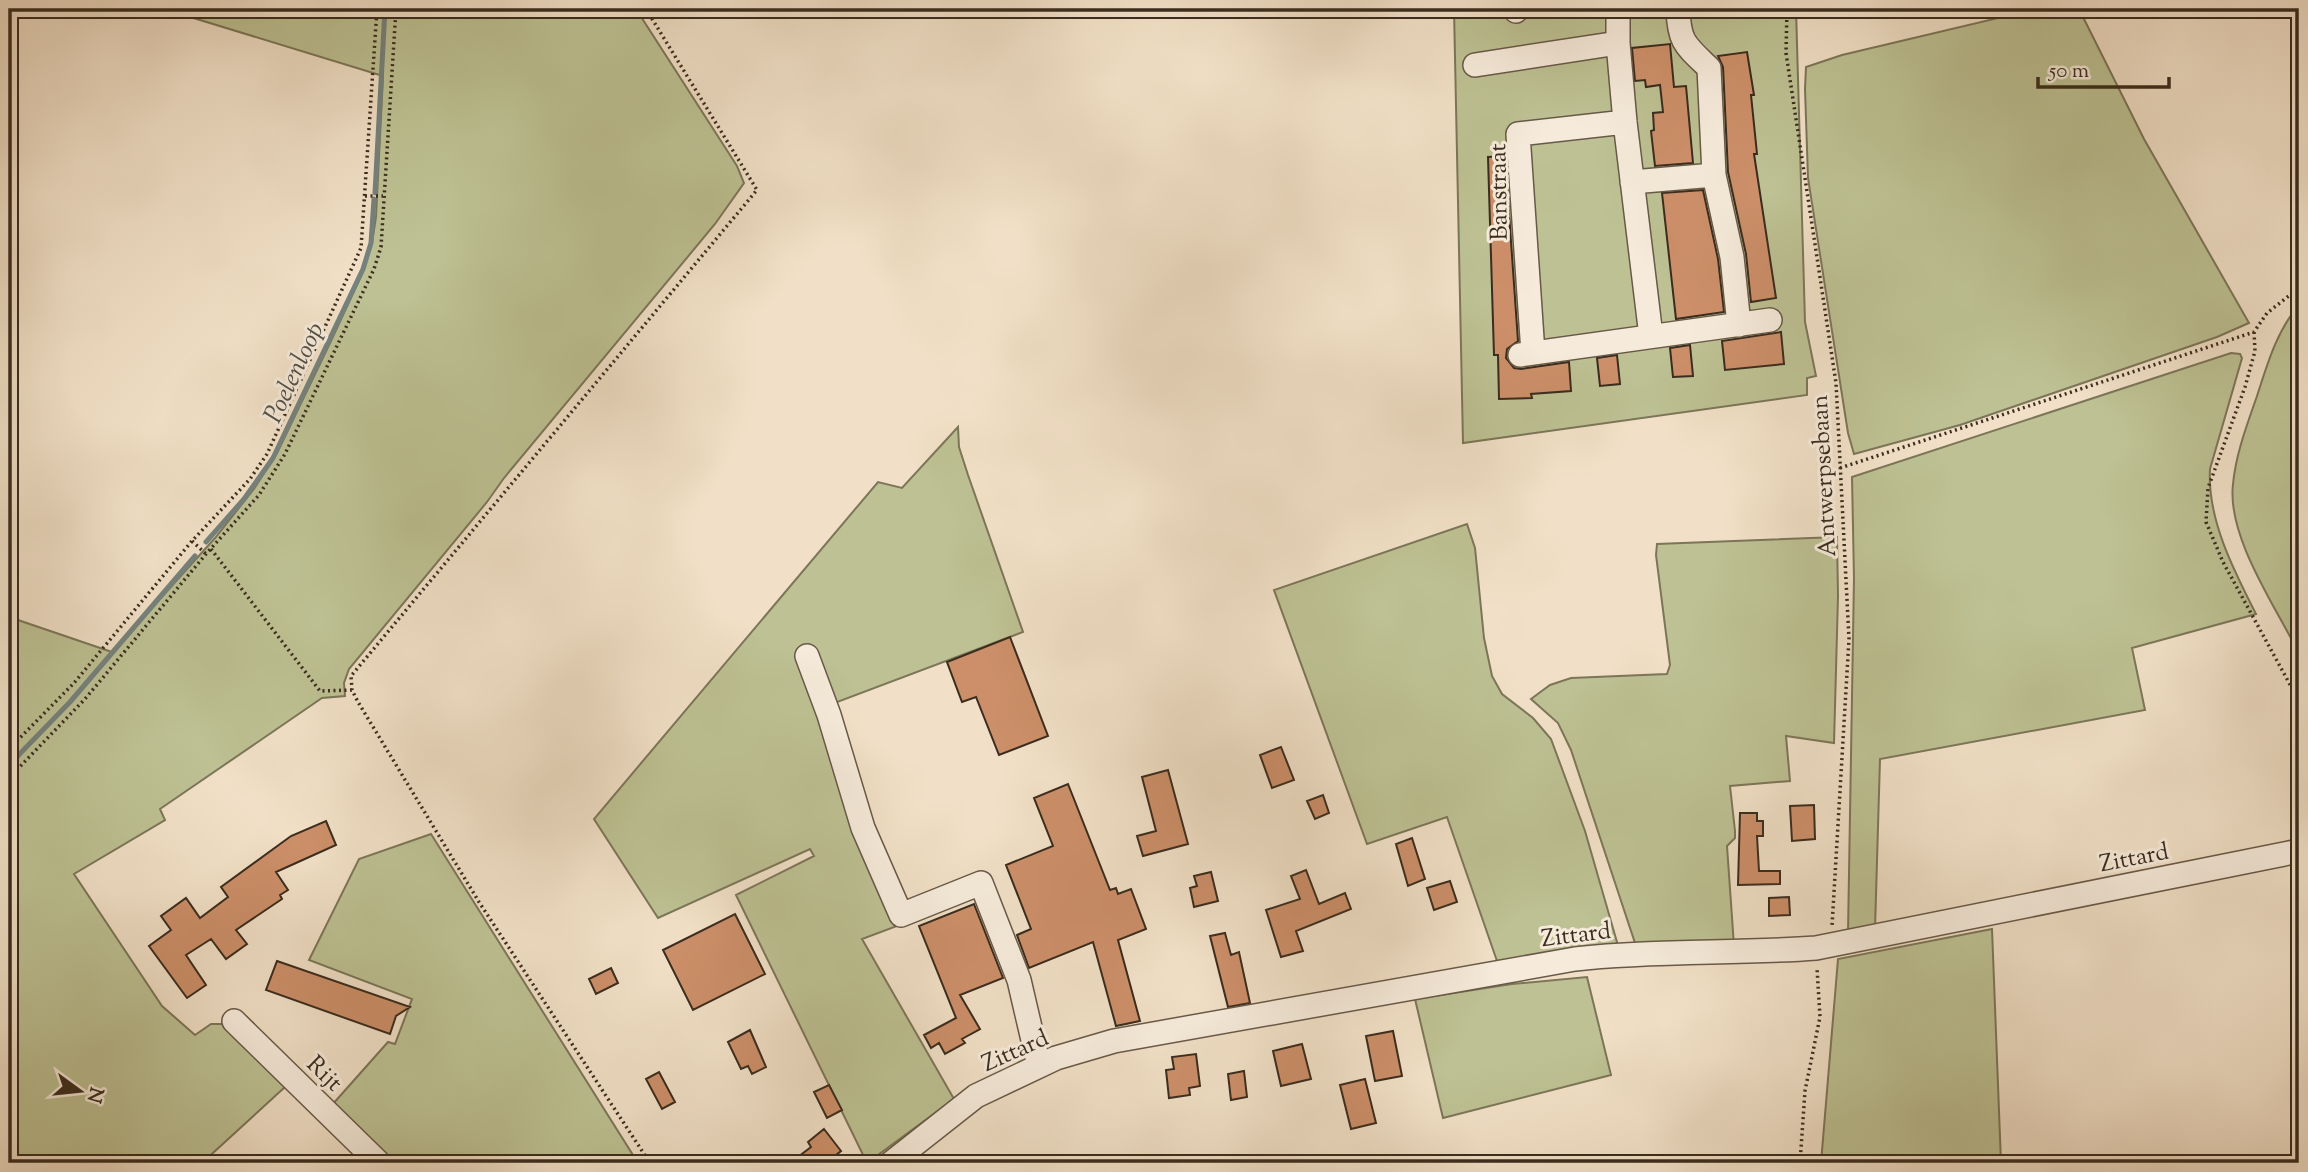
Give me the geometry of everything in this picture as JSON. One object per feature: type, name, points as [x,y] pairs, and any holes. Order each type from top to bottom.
[{"type":"street","points":[[1618,9],[1618,43],[1625,122],[1651,336]]},
{"type":"street","points":[[1678,9],[1679,31],[1684,44],[1709,68],[1714,175],[1732,257],[1739,325]]},
{"type":"street","points":[[1475,65],[1618,43]]},
{"type":"street","name":"Banstraat","points":[[1625,122],[1518,134],[1525,354],[1770,320]]},
{"type":"street","points":[[1633,182],[1714,175]]},
{"type":"street","points":[[807,656],[829,715],[863,828],[901,915],[981,883],[1019,980],[1039,1066]]},
{"type":"street","name":"Zittard","points":[[891,1163],[976,1096],[1056,1058],[1114,1041],[1575,959],[1618,954],[1755,953],[1824,946],[2299,851]]},
{"type":"street","name":"Rijt","points":[[234,1021],[379,1163]]},
{"type":"path","points":[[9,749],[74,682],[192,541],[250,479],[267,454],[361,248],[377,9]]},
{"type":"path","points":[[9,778],[85,699],[259,495],[285,454],[374,269],[381,247],[396,9]]},
{"type":"path","points":[[646,9],[757,190],[351,676],[352,690],[479,902],[650,1163]]},
{"type":"path","name":"Antwerpsebaan","points":[[1787,9],[1786,53],[1836,383],[1849,639],[1820,1017],[1805,1091],[1800,1163]]},
{"type":"path","points":[[365,196],[383,196]]},
{"type":"path","points":[[1840,468],[2254,332],[2267,313],[2299,288]]},
{"type":"path","points":[[2254,332],[2256,351],[2208,488],[2206,522],[2223,562],[2299,701]]},
{"type":"path","points":[[192,541],[206,554]]},
{"type":"path","points":[[211,549],[320,691],[352,690]]},
{"type":"green space","points":[[164,9],[636,9],[737,166],[744,183],[715,224],[349,669],[344,683],[345,696],[322,698],[160,809],[165,820],[74,874],[162,1006],[195,1035],[211,1024],[223,1024],[285,1087],[202,1163],[9,1163],[9,617],[112,652],[215,538],[254,489],[277,453],[363,272],[376,217],[383,76]]},
{"type":"green space","points":[[1454,9],[1796,9],[1805,322],[1816,376],[1807,378],[1807,395],[1463,443]]},
{"type":"green space","points":[[2036,9],[2079,9],[2144,139],[2249,323],[2217,337],[1960,425],[1854,454],[1848,433],[1808,178],[1806,67],[1842,55]]},
{"type":"green space","points":[[2299,305],[2299,646],[2295,646],[2244,546],[2233,504],[2233,484],[2242,439],[2269,360],[2285,325]]},
{"type":"green space","points":[[2231,353],[2240,354],[2242,358],[2210,469],[2210,488],[2217,526],[2256,614],[2132,648],[2145,710],[1880,759],[1875,929],[1848,933],[1854,578],[1852,477]]},
{"type":"green space","points":[[958,427],[959,447],[1023,632],[821,708],[856,822],[897,926],[862,939],[954,1099],[867,1163],[736,895],[814,856],[810,849],[658,918],[594,819],[878,482],[902,488]]},
{"type":"green space","points":[[1467,524],[1475,548],[1484,638],[1492,676],[1502,694],[1533,718],[1551,739],[1585,831],[1619,949],[1497,961],[1447,817],[1367,844],[1274,590]]},
{"type":"green space","points":[[1837,537],[1834,743],[1786,736],[1790,781],[1730,786],[1735,838],[1727,846],[1734,946],[1636,946],[1571,750],[1558,723],[1531,699],[1550,685],[1571,678],[1667,674],[1670,665],[1656,555],[1657,544]]},
{"type":"green space","points":[[431,834],[638,1163],[394,1163],[332,1105],[388,1042],[395,1044],[412,999],[309,960],[359,859]]},
{"type":"green space","points":[[1992,929],[2001,1163],[1821,1163],[1838,959]]},
{"type":"green space","points":[[1587,977],[1611,1075],[1443,1118],[1415,999],[1512,984]]},
{"type":"building","points":[[1670,44],[1674,87],[1686,86],[1693,163],[1655,166],[1651,131],[1654,130],[1653,113],[1663,112],[1660,85],[1646,87],[1645,80],[1635,81],[1632,48]]},
{"type":"building","points":[[1747,52],[1754,95],[1751,95],[1757,154],[1754,154],[1776,298],[1751,302],[1746,254],[1728,172],[1723,67],[1718,56]]},
{"type":"building","points":[[1505,156],[1518,341],[1507,349],[1506,358],[1514,368],[1521,369],[1569,362],[1571,391],[1531,394],[1532,398],[1499,399],[1498,355],[1494,355],[1488,157]]},
{"type":"building","points":[[1703,190],[1718,259],[1724,312],[1676,319],[1662,193]]},
{"type":"building","points":[[1781,332],[1784,364],[1725,370],[1722,341]]},
{"type":"building","points":[[1690,345],[1693,376],[1673,377],[1670,348]]},
{"type":"building","points":[[1617,355],[1620,384],[1600,386],[1597,358]]},
{"type":"building","points":[[1010,637],[1048,736],[999,755],[976,697],[962,702],[947,662]]},
{"type":"building","points":[[1281,747],[1294,780],[1272,788],[1260,755]]},
{"type":"building","points":[[1168,770],[1188,844],[1143,856],[1137,836],[1156,831],[1142,777]]},
{"type":"building","points":[[1068,784],[1110,890],[1116,888],[1118,894],[1131,889],[1146,929],[1118,940],[1140,1021],[1116,1026],[1093,942],[1029,968],[1017,935],[1031,929],[1006,865],[1053,846],[1034,798]]},
{"type":"building","points":[[1323,795],[1329,813],[1315,819],[1307,801]]},
{"type":"building","points":[[1814,805],[1815,839],[1792,841],[1790,806]]},
{"type":"building","points":[[1740,813],[1757,813],[1757,821],[1763,821],[1763,836],[1757,836],[1759,871],[1780,871],[1780,884],[1738,885]]},
{"type":"building","points":[[326,821],[336,845],[276,872],[288,890],[280,895],[282,899],[236,930],[247,944],[226,959],[211,939],[186,955],[206,985],[187,998],[149,946],[171,930],[161,916],[186,898],[200,918],[228,897],[221,887],[291,836]]},
{"type":"building","points":[[1412,838],[1425,879],[1408,886],[1396,844]]},
{"type":"building","points":[[1306,870],[1319,904],[1345,893],[1351,909],[1296,931],[1303,951],[1281,957],[1266,910],[1300,899],[1291,876]]},
{"type":"building","points":[[1211,872],[1218,901],[1194,907],[1190,888],[1197,886],[1194,876]]},
{"type":"building","points":[[1450,881],[1457,902],[1434,910],[1427,888]]},
{"type":"building","points":[[1789,897],[1790,915],[1769,916],[1769,898]]},
{"type":"building","points":[[974,904],[1003,978],[960,995],[980,1029],[962,1039],[965,1043],[945,1054],[939,1043],[931,1048],[924,1035],[956,1018],[919,926]]},
{"type":"building","points":[[735,914],[765,974],[693,1010],[663,950]]},
{"type":"building","points":[[1225,933],[1231,955],[1239,952],[1250,1003],[1228,1007],[1210,936]]},
{"type":"building","points":[[277,961],[410,1007],[396,1016],[390,1034],[266,990]]},
{"type":"building","points":[[611,968],[618,983],[596,994],[589,979]]},
{"type":"building","points":[[750,1030],[766,1067],[752,1074],[748,1066],[741,1069],[728,1042]]},
{"type":"building","points":[[1393,1031],[1402,1076],[1375,1081],[1366,1036]]},
{"type":"building","points":[[1302,1044],[1311,1079],[1281,1086],[1273,1051]]},
{"type":"building","points":[[1196,1054],[1200,1086],[1189,1088],[1190,1095],[1169,1098],[1166,1070],[1174,1069],[1172,1057]]},
{"type":"building","points":[[1244,1071],[1247,1097],[1231,1100],[1228,1074]]},
{"type":"building","points":[[659,1072],[675,1102],[662,1109],[646,1079]]},
{"type":"building","points":[[1365,1079],[1376,1123],[1351,1129],[1340,1085]]},
{"type":"building","points":[[829,1085],[842,1110],[827,1118],[814,1092]]},
{"type":"building","points":[[824,1129],[841,1151],[826,1163],[790,1163],[811,1147],[808,1142]]},
{"type":"waterway","name":"Poelenloop","points":[[375,193],[385,9]]},
{"type":"waterway","name":"Poelenloop","points":[[206,542],[244,499],[273,458],[363,269],[371,243],[374,199]]},
{"type":"waterway","name":"Poelenloop","points":[[9,765],[70,702],[195,556]]}]
